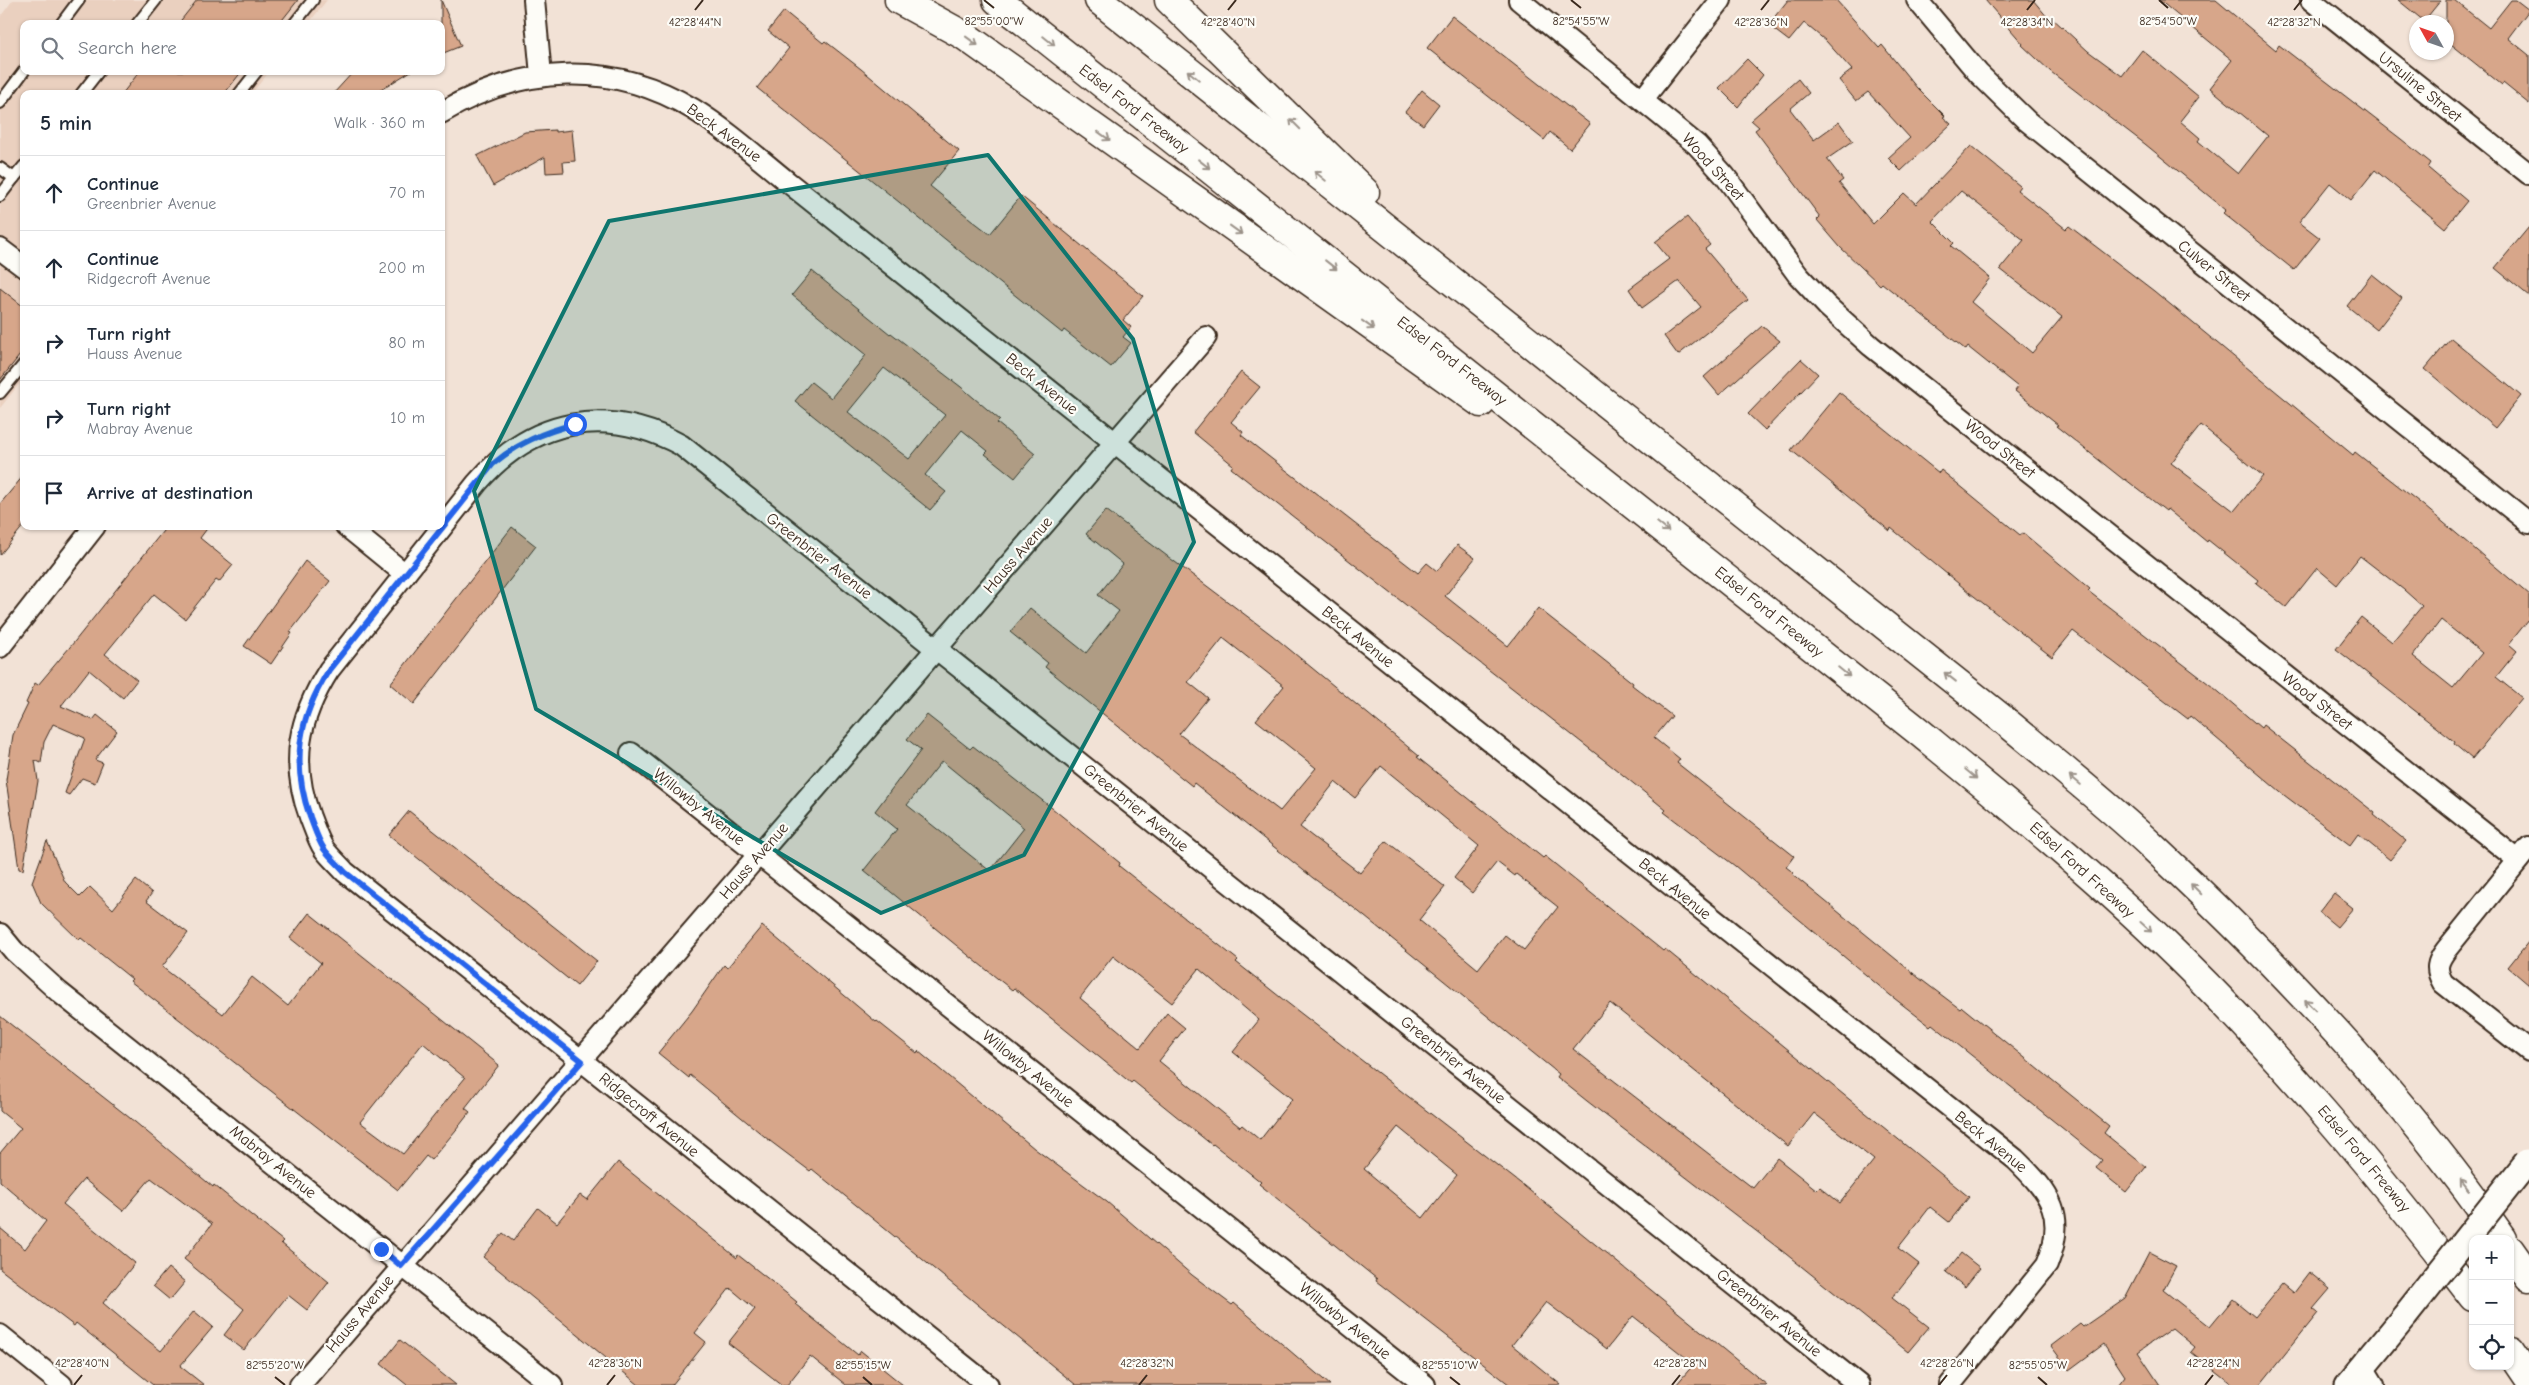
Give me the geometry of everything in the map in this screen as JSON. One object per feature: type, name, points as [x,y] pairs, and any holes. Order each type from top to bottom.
[{"type":"highway","points":[[899,0],[965,36],[1449,383],[1624,497]]},
{"type":"highway","name":"Edsel Ford Freeway","points":[[997,0],[1910,724],[2050,839],[2163,942],[2294,1077],[2400,1202],[2469,1292]]},
{"type":"highway","points":[[1099,0],[2010,725],[2156,850],[2344,1040],[2428,1138],[2499,1235]]},
{"type":"highway","points":[[1169,0],[1377,204],[1522,337]]},
{"type":"highway","points":[[2514,1256],[2529,1277]]},
{"type":"highway","points":[[2514,1357],[2529,1379]]},
{"type":"street","points":[[534,0],[541,75]]},
{"type":"street","name":"Wood Street","points":[[1519,0],[1643,99],[1697,145],[1725,176],[1798,275],[1827,306],[1871,346],[2524,854]]},
{"type":"street","points":[[1643,99],[1721,0]]},
{"type":"street","name":"Culver Street","points":[[1917,0],[1978,73],[2027,121],[2529,523]]},
{"type":"street","name":"Ursuline Street","points":[[2312,0],[2529,174]]},
{"type":"street","name":"Beck Avenue","points":[[445,111],[473,96],[504,84],[541,75],[572,74],[632,83],[666,95],[694,110],[726,132],[2015,1160],[2039,1182],[2047,1196],[2058,1231],[2047,1265],[1950,1385]]},
{"type":"street","points":[[0,249],[20,264]]},
{"type":"street","name":"Hauss Avenue","points":[[300,1385],[1206,337]]},
{"type":"street","name":"Greenbrier Avenue","points":[[445,523],[493,464],[511,450],[534,437],[575,424],[595,422],[620,424],[649,431],[687,450],[1859,1385]]},
{"type":"street","points":[[0,647],[92,530]]},
{"type":"street","points":[[351,530],[405,574]]},
{"type":"street","name":"Greenbrier Avenue","points":[[405,574],[440,530]]},
{"type":"street","name":"Ridgecroft Avenue","points":[[405,574],[329,670],[316,691],[304,719],[299,752],[300,779],[306,804],[324,848],[345,872],[988,1385]]},
{"type":"street","name":"Willowby Avenue","points":[[631,753],[1425,1385]]},
{"type":"street","points":[[2524,854],[2442,955],[2436,969],[2443,983],[2529,1051]]},
{"type":"street","name":"Mabray Avenue","points":[[0,934],[14,951],[59,992],[552,1385]]},
{"type":"street","points":[[2362,1379],[2405,1316],[2528,1161]]},
{"type":"street","points":[[0,1336],[62,1385]]},
{"type":"lane","points":[[64,20],[80,0]]},
{"type":"lane","points":[[140,20],[156,0]]},
{"type":"lane","points":[[297,20],[313,0]]},
{"type":"lane","points":[[0,103],[21,75]]},
{"type":"lane","points":[[85,90],[97,75]]},
{"type":"lane","points":[[242,90],[254,75]]},
{"type":"lane","points":[[0,168],[14,178]]},
{"type":"lane","points":[[0,196],[20,171]]},
{"type":"lane","points":[[0,393],[20,369]]},
{"type":"highlighted area","points":[[988,155],[1133,339],[1194,542],[1024,855],[881,913],[536,709],[474,491],[609,221]]},
{"type":"shaded area","points":[[13,0],[327,0],[311,20],[20,20],[20,75],[267,75],[254,90],[20,90],[20,383],[0,408],[0,17]]},
{"type":"building","points":[[197,0],[298,0],[282,20],[181,20]]},
{"type":"building","points":[[441,0],[461,46],[445,52],[445,20],[441,20]]},
{"type":"building","points":[[1788,0],[1836,0],[1879,48],[1882,45],[1917,88],[1951,124],[1901,171],[1888,158],[1910,138],[1868,92],[1856,101],[1839,80],[1852,70],[1826,41],[1804,23],[1789,41],[1768,25]]},
{"type":"building","points":[[1985,0],[2033,0],[2048,18],[2050,16],[2088,51],[2122,76],[2142,50],[2199,97],[2180,121],[2200,138],[2198,141],[2238,174],[2268,136],[2210,88],[2232,60],[2159,0],[2216,0],[2276,50],[2279,45],[2431,163],[2428,168],[2467,201],[2445,228],[2375,170],[2351,200],[2330,183],[2299,222],[2320,238],[2294,270],[2223,213],[2226,210],[2145,144],[2051,72],[2022,45]]},
{"type":"building","points":[[2398,0],[2441,0],[2429,15],[2417,15]]},
{"type":"building","points":[[2446,0],[2454,0],[2489,28],[2511,0],[2516,0],[2529,10],[2508,38],[2529,55],[2529,104],[2454,46],[2454,15],[2446,15]]},
{"type":"building","points":[[784,11],[823,43],[825,41],[861,69],[959,151],[930,186],[973,221],[990,234],[1021,196],[1143,296],[1123,320],[1131,327],[1123,337],[1131,343],[1111,367],[1064,330],[1062,333],[757,88],[789,48],[768,31]]},
{"type":"building","points":[[1452,16],[1590,124],[1570,149],[1550,132],[1544,140],[1427,48]]},
{"type":"building","points":[[1747,59],[1763,75],[1738,107],[1719,88]]},
{"type":"building","points":[[137,75],[239,75],[227,90],[125,90]]},
{"type":"building","points":[[350,75],[405,75],[380,90],[337,90]]},
{"type":"building","points":[[1798,79],[1809,93],[1790,109],[1814,140],[1839,122],[1853,141],[1827,159],[1843,180],[1839,183],[1873,224],[1904,193],[1916,204],[1971,146],[2020,186],[2017,190],[2066,229],[2069,226],[2154,291],[2353,455],[2355,452],[2424,506],[2529,595],[2529,619],[2509,644],[2517,651],[2496,677],[2522,698],[2472,759],[2454,744],[2455,742],[2336,649],[2361,617],[2392,642],[2422,606],[2404,590],[2360,556],[2337,585],[2317,568],[2286,607],[2256,583],[2258,580],[2208,540],[2207,542],[2167,509],[2166,511],[2124,480],[2056,426],[2058,425],[2015,391],[2018,387],[1968,347],[1966,350],[1882,283],[1880,285],[1840,247],[1817,220],[1820,217],[1755,130],[1759,127],[1751,120]],"holes":[[[1961,191],[2024,240],[2000,269],[2062,317],[2032,353],[1971,302],[1990,278],[1951,246],[1954,243],[1932,221]],[[2201,425],[2263,476],[2234,511],[2171,463]],[[2441,620],[2482,653],[2453,688],[2413,656]]]},
{"type":"building","points":[[1422,90],[1439,104],[1423,125],[1405,112]]},
{"type":"building","points":[[555,130],[555,132],[572,130],[575,161],[563,162],[564,172],[546,173],[545,157],[493,186],[477,156],[525,132]]},
{"type":"building","points":[[1687,217],[1710,245],[1705,249],[1748,300],[1678,355],[1664,336],[1701,307],[1679,281],[1642,308],[1629,289],[1669,259],[1655,242]]},
{"type":"building","points":[[2529,227],[2529,296],[2495,268]]},
{"type":"building","points":[[812,271],[890,334],[961,387],[1000,420],[997,423],[1035,454],[1015,478],[985,454],[988,451],[962,430],[925,475],[946,492],[930,510],[795,401],[811,382],[831,398],[866,355],[792,295]],"holes":[[[884,368],[945,415],[909,459],[848,412]]]},
{"type":"building","points":[[2372,274],[2402,298],[2377,330],[2347,306]]},
{"type":"building","points":[[0,288],[20,304],[20,355],[0,380]]},
{"type":"building","points":[[1762,326],[1780,341],[1719,395],[1704,377]]},
{"type":"building","points":[[2451,338],[2521,396],[2495,428],[2425,369]]},
{"type":"building","points":[[1801,359],[1818,374],[1765,430],[1748,414]]},
{"type":"building","points":[[1241,372],[1260,387],[1231,422],[1243,432],[1241,435],[1418,573],[1427,563],[1437,571],[1457,545],[1475,558],[1445,596],[1508,646],[1538,608],[1672,716],[1654,738],[1680,759],[1677,763],[1794,856],[1786,867],[1794,873],[1792,874],[1919,978],[1960,1009],[1962,1007],[2109,1126],[2104,1133],[2146,1167],[2126,1192],[2096,1168],[2102,1160],[1932,1024],[1930,1026],[1890,995],[1735,866],[1664,812],[1666,810],[1618,771],[1231,468],[1233,465],[1193,432]]},
{"type":"building","points":[[1839,392],[1939,473],[1941,470],[2020,535],[2023,533],[2090,589],[2088,591],[2213,687],[2261,728],[2263,725],[2375,813],[2374,815],[2406,841],[2390,860],[2358,834],[2350,845],[2280,792],[2190,716],[2188,719],[2073,631],[2052,657],[1891,528],[1890,531],[1791,450]]},
{"type":"building","points":[[20,480],[20,530],[0,555],[0,504]]},
{"type":"building","points":[[1106,510],[1272,635],[1419,756],[1417,757],[1543,858],[1545,856],[1663,951],[1665,949],[1969,1197],[1949,1222],[1930,1207],[1898,1248],[1919,1264],[1892,1298],[1929,1327],[1908,1352],[1786,1254],[1557,1077],[1559,1074],[1354,908],[1313,878],[1194,783],[1192,786],[1045,667],[1048,663],[1010,632],[1030,608],[1086,653],[1119,611],[1098,595],[1123,564],[1086,534]],"holes":[[[1223,638],[1284,686],[1256,720],[1316,768],[1280,811],[1179,734],[1208,698],[1188,682]],[[1381,766],[1479,846],[1454,878],[1472,893],[1497,862],[1515,876],[1516,874],[1558,907],[1524,950],[1505,935],[1478,969],[1419,920],[1445,887],[1386,841],[1360,873],[1300,827],[1335,782],[1355,798]],[[1610,1003],[1788,1146],[1814,1113],[1874,1160],[1840,1203],[1820,1187],[1817,1190],[1777,1158],[1753,1188],[1573,1049]]]},
{"type":"building","points":[[512,527],[536,546],[414,704],[390,684]]},
{"type":"building","points":[[164,530],[206,530],[200,538],[233,565],[219,582],[216,580],[185,619],[154,594],[105,654],[137,680],[123,698],[89,670],[61,706],[93,720],[97,715],[117,731],[95,760],[103,763],[95,783],[82,778],[69,795],[65,793],[85,738],[53,724],[44,742],[41,763],[35,760],[38,781],[23,870],[19,869],[6,780],[13,735],[28,704],[26,703],[35,683],[38,685]]},
{"type":"building","points":[[305,561],[330,581],[290,632],[292,633],[271,664],[244,646]]},
{"type":"building","points":[[927,715],[970,749],[973,746],[1120,863],[1119,866],[1238,960],[1236,962],[1524,1186],[1767,1385],[1676,1385],[1694,1364],[1633,1316],[1607,1349],[1546,1302],[1512,1345],[1561,1385],[1510,1385],[1376,1281],[1377,1279],[1259,1184],[1261,1182],[1133,1081],[1131,1083],[1014,988],[1012,990],[864,870],[897,829],[875,811],[921,750],[907,739]],"holes":[[[942,761],[1024,828],[990,871],[907,805]],[[1113,956],[1172,1003],[1199,969],[1259,1020],[1233,1052],[1292,1099],[1260,1140],[1242,1125],[1240,1127],[1159,1061],[1185,1028],[1167,1013],[1140,1048],[1080,998]],[[1398,1127],[1457,1175],[1423,1218],[1364,1169]]]},
{"type":"building","points":[[409,811],[597,961],[577,986],[389,835]]},
{"type":"building","points":[[47,841],[65,882],[80,897],[90,887],[113,909],[136,880],[152,893],[146,901],[188,933],[162,967],[223,1014],[252,977],[288,1006],[321,963],[290,938],[309,913],[499,1065],[465,1108],[470,1112],[456,1130],[431,1160],[426,1156],[398,1190],[130,981],[132,979],[81,938],[79,940],[41,903],[32,882]],"holes":[[[423,1043],[465,1078],[403,1154],[360,1122]]]},
{"type":"building","points":[[2334,893],[2353,908],[2337,927],[2319,912]]},
{"type":"building","points":[[762,926],[876,1022],[917,1053],[918,1051],[1035,1149],[1107,1202],[1192,1275],[1232,1305],[1234,1303],[1330,1385],[1076,1385],[812,1169],[810,1171],[770,1141],[690,1075],[689,1078],[658,1053],[692,1011],[724,965],[727,968]]},
{"type":"building","points":[[2529,941],[2529,985],[2508,967]]},
{"type":"building","points":[[0,1016],[135,1122],[213,1187],[214,1185],[283,1241],[281,1243],[329,1282],[307,1310],[288,1295],[244,1350],[224,1335],[244,1309],[184,1259],[212,1224],[151,1178],[123,1211],[84,1179],[63,1204],[135,1263],[103,1303],[135,1330],[161,1351],[194,1311],[213,1327],[180,1366],[204,1385],[153,1385],[76,1323],[74,1326],[0,1269],[0,1228],[25,1249],[46,1221],[0,1181],[0,1153],[21,1128],[0,1111]]},
{"type":"building","points":[[618,1162],[737,1258],[738,1255],[781,1289],[797,1302],[795,1304],[858,1355],[861,1351],[903,1385],[846,1385],[810,1356],[787,1385],[782,1385],[728,1343],[755,1309],[730,1288],[695,1333],[706,1342],[672,1385],[639,1385],[483,1257],[503,1233],[513,1241],[538,1208],[557,1223],[580,1195],[587,1200]]},
{"type":"building","points":[[2149,1252],[2176,1266],[2163,1290],[2210,1327],[2233,1299],[2255,1317],[2282,1284],[2293,1293],[2309,1272],[2330,1289],[2313,1309],[2318,1313],[2260,1385],[2233,1385],[2191,1352],[2195,1347],[2172,1328],[2138,1352],[2160,1385],[2118,1385],[2125,1376],[2104,1344],[2069,1370],[2051,1346],[2080,1324],[2083,1327],[2125,1298]]},
{"type":"building","points":[[1961,1253],[1980,1268],[1965,1287],[1946,1272]]},
{"type":"building","points":[[168,1268],[185,1282],[170,1300],[153,1286]]},
{"type":"building","points":[[400,1340],[456,1385],[407,1385],[381,1364]]},
{"type":"route","points":[[381,1249],[401,1266],[582,1061],[345,872],[324,848],[316,833],[300,779],[299,752],[304,719],[316,691],[329,670],[493,464],[511,450],[534,437],[575,424]]}]
